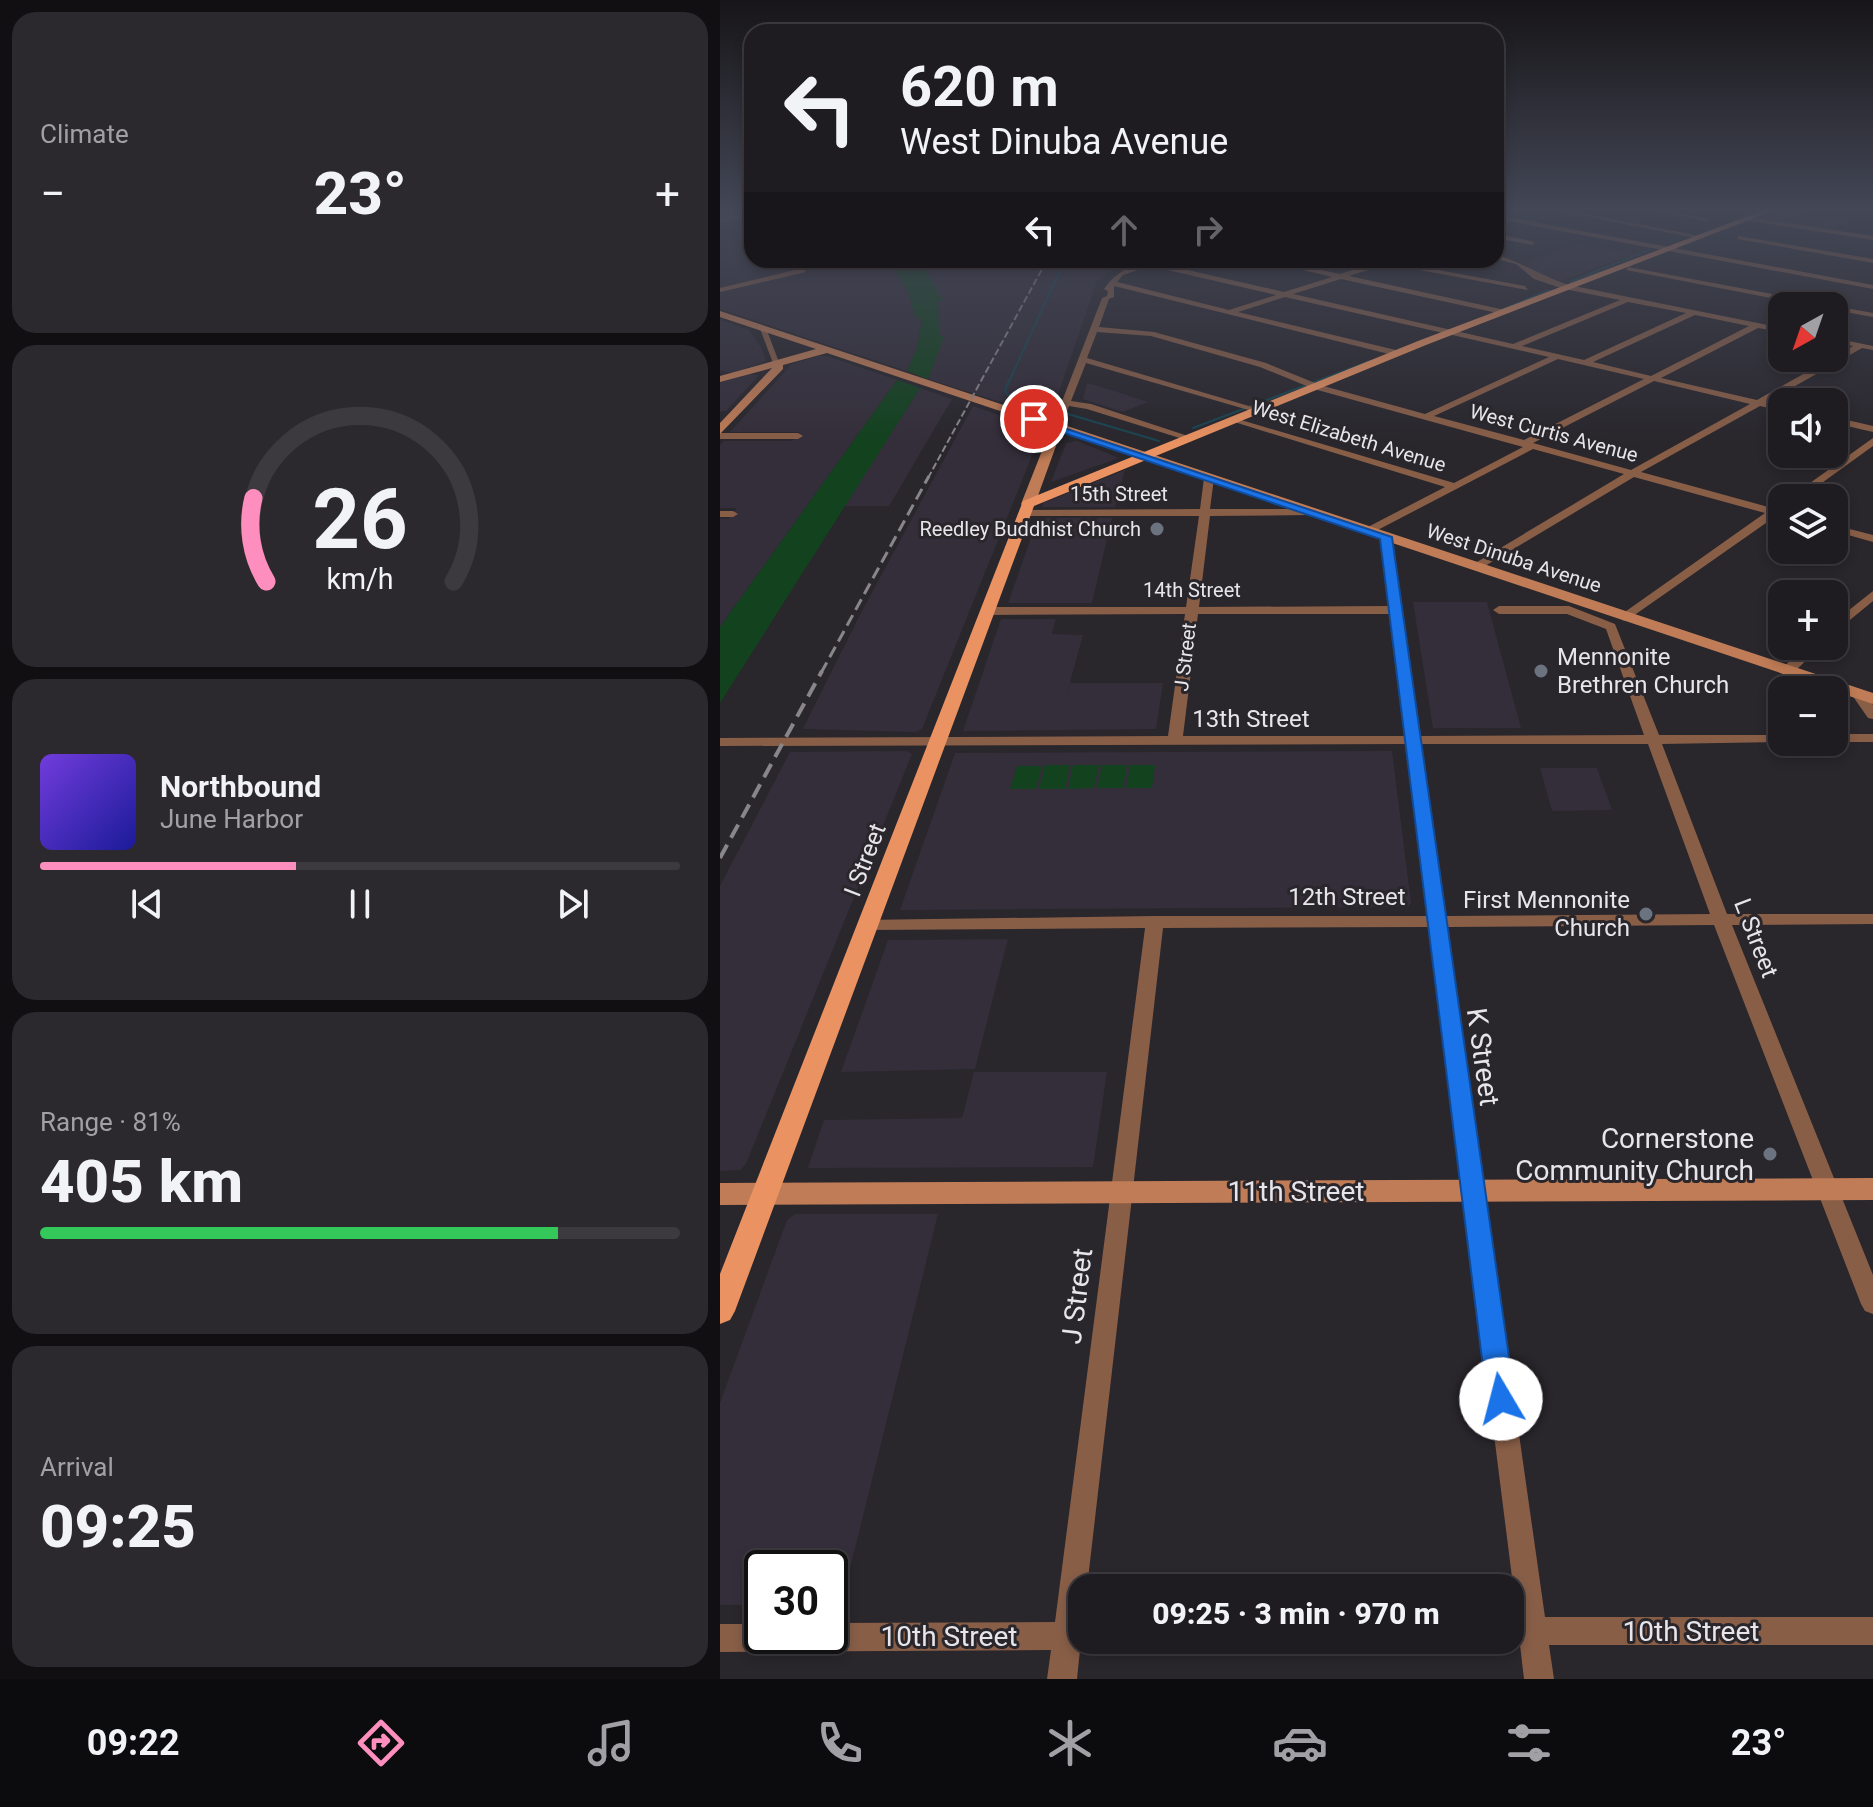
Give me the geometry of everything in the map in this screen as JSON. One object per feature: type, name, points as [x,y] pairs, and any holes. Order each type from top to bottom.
[{"type":"main road","points":[[1371,366],[1383,365],[1502,312],[1571,288]]},
{"type":"main road","points":[[1029,500],[1371,366],[1397,353],[1571,288]]},
{"type":"main road","points":[[1029,500],[1064,491],[1076,482]]},
{"type":"main road","name":"I Street","points":[[720,1311],[1029,500]]},
{"type":"street","points":[[1257,288],[1768,405]]},
{"type":"street","points":[[1230,312],[1304,288]]},
{"type":"street","points":[[1397,288],[1502,312]]},
{"type":"street","points":[[1574,288],[1768,327]]},
{"type":"street","points":[[1731,288],[1768,295]]},
{"type":"street","points":[[1057,427],[1109,290],[1230,312],[1397,353]]},
{"type":"street","points":[[1513,347],[1628,299]]},
{"type":"street","points":[[1848,311],[1873,315]]},
{"type":"street","points":[[1583,364],[1695,312]]},
{"type":"street","name":"West Dinuba Avenue","points":[[720,314],[1866,697]]},
{"type":"street","points":[[1377,534],[1528,445],[1757,325]]},
{"type":"street","points":[[720,430],[779,367],[762,328]]},
{"type":"street","name":"West Curtis Avenue","points":[[1093,329],[1151,334],[1263,365],[1317,387],[1768,508]]},
{"type":"street","points":[[1848,343],[1873,348]]},
{"type":"street","points":[[1476,567],[1633,473],[1860,346]]},
{"type":"street","points":[[726,376],[826,350]]},
{"type":"street","points":[[1425,417],[1556,357]]},
{"type":"street","points":[[1084,360],[1256,411]]},
{"type":"street","points":[[726,376],[756,373],[770,377]]},
{"type":"street","points":[[1065,403],[1088,406],[1189,438]]},
{"type":"street","name":"West Elizabeth Avenue","points":[[1234,419],[1454,486]]},
{"type":"street","points":[[1848,423],[1873,429]]},
{"type":"street","name":"I Street","points":[[1029,500],[1057,427]]},
{"type":"street","points":[[720,436],[798,436]]},
{"type":"street","points":[[1813,484],[1873,441]]},
{"type":"street","name":"J Street","points":[[1175,741],[1209,478]]},
{"type":"street","name":"15th Street","points":[[1029,500],[1205,512],[1311,512]]},
{"type":"street","points":[[1626,617],[1768,519]]},
{"type":"street","points":[[1848,532],[1873,539]]},
{"type":"street","name":"K Street","points":[[1377,534],[1396,610],[1473,1190],[1515,1574]]},
{"type":"street","points":[[1848,617],[1873,595]]},
{"type":"street","name":"14th Street","points":[[987,611],[1396,610]]},
{"type":"street","name":"L Street","points":[[1499,610],[1574,611],[1611,627],[1721,920],[1873,1304]]},
{"type":"street","points":[[1787,671],[1799,660]]},
{"type":"street","points":[[1866,697],[1873,715]]},
{"type":"street","points":[[1848,738],[1873,738]]},
{"type":"street","name":"13th Street","points":[[720,742],[1768,739]]},
{"type":"street","name":"12th Street","points":[[868,924],[1873,919]]},
{"type":"street","name":"J Street","points":[[1080,1574],[1120,1192],[1155,921]]},
{"type":"street","name":"11th Street","points":[[720,1194],[1873,1189]]},
{"type":"street","name":"10th Street","points":[[1524,1631],[1873,1631]]},
{"type":"street","name":"10th Street","points":[[720,1638],[1068,1636]]},
{"type":"street","name":"K Street","points":[[1524,1639],[1539,1679]]},
{"type":"street","name":"J Street","points":[[1062,1679],[1069,1654]]},
{"type":"shaded area","points":[[720,288],[905,288],[915,317],[922,319],[917,348],[907,371],[720,309]]},
{"type":"shaded area","points":[[935,288],[1094,288],[1051,415],[928,379],[943,338],[939,335],[938,302],[942,300]]},
{"type":"shaded area","points":[[720,320],[749,330],[766,361],[732,373],[720,370]]},
{"type":"shaded area","points":[[819,356],[897,380],[720,627],[720,519],[728,519],[737,508],[720,508],[720,445],[724,441],[792,441],[800,432],[730,432],[792,364]]},
{"type":"shaded area","points":[[748,374],[759,375],[726,411],[720,411],[720,382]]},
{"type":"shaded area","points":[[1087,383],[1148,402],[1123,412],[1083,399]]},
{"type":"shaded area","points":[[920,388],[952,399],[889,506],[844,506]]},
{"type":"shaded area","points":[[973,406],[1042,431],[922,729],[916,732],[803,729],[864,607]]},
{"type":"shaded area","points":[[1077,441],[1119,458],[1051,482],[1066,443]]},
{"type":"shaded area","points":[[1125,470],[1115,507],[1042,507],[1043,503]]},
{"type":"shaded area","points":[[1038,518],[1112,518],[1092,603],[1008,603]]},
{"type":"shaded area","points":[[1413,602],[1487,602],[1521,728],[1433,728]]},
{"type":"shaded area","points":[[1001,619],[1056,619],[1052,634],[1083,635],[1064,704],[1070,683],[1163,683],[1156,729],[963,731]]},
{"type":"shaded area","points":[[907,751],[912,754],[746,1164],[740,1170],[720,1171],[720,886],[790,752]]},
{"type":"shaded area","points":[[1392,751],[1411,903],[1408,907],[900,910],[955,753]]},
{"type":"shaded area","points":[[1540,768],[1597,768],[1612,810],[1552,811]]},
{"type":"shaded area","points":[[1008,939],[975,1069],[841,1072],[888,940]]},
{"type":"shaded area","points":[[974,1072],[1107,1072],[1093,1167],[808,1168],[824,1120],[962,1118]]},
{"type":"shaded area","points":[[795,1214],[938,1214],[848,1577],[848,1550],[744,1550],[744,1605],[720,1605],[720,1403],[787,1220]]},
{"type":"green space","points":[[906,288],[936,288],[943,300],[938,302],[939,335],[944,337],[928,379],[907,371],[917,348],[922,320],[915,317]]},
{"type":"green space","points":[[897,380],[920,388],[720,703],[720,627]]},
{"type":"green space","points":[[1045,765],[1070,765],[1065,789],[1039,789]]},
{"type":"green space","points":[[1073,765],[1099,765],[1094,788],[1068,789]]},
{"type":"green space","points":[[1102,765],[1127,765],[1123,788],[1097,788]]},
{"type":"green space","points":[[1130,765],[1155,765],[1152,788],[1126,788]]},
{"type":"green space","points":[[1017,766],[1042,766],[1036,789],[1010,789]]},
{"type":"waterway","points":[[1052,288],[1005,390],[1007,394],[1056,410]]},
{"type":"waterway","points":[[1504,309],[1549,290]]},
{"type":"waterway","points":[[1193,428],[1370,361]]},
{"type":"waterway","points":[[1068,414],[1159,441]]},
{"type":"railway","points":[[928,478],[1032,288]]},
{"type":"railway","points":[[821,673],[929,476]]},
{"type":"railway","points":[[720,858],[822,671]]},
{"type":"place","name":"Reedley Buddhist Church","points":[[1157,529]]},
{"type":"place","name":"Mennonite Brethren Church","points":[[1541,671]]},
{"type":"place","name":"First Mennonite Church","points":[[1646,914]]},
{"type":"place","name":"Cornerstone Community Church","points":[[1770,1154]]},
{"type":"route","points":[[1034,419],[1386,537],[1501,1399]]}]
